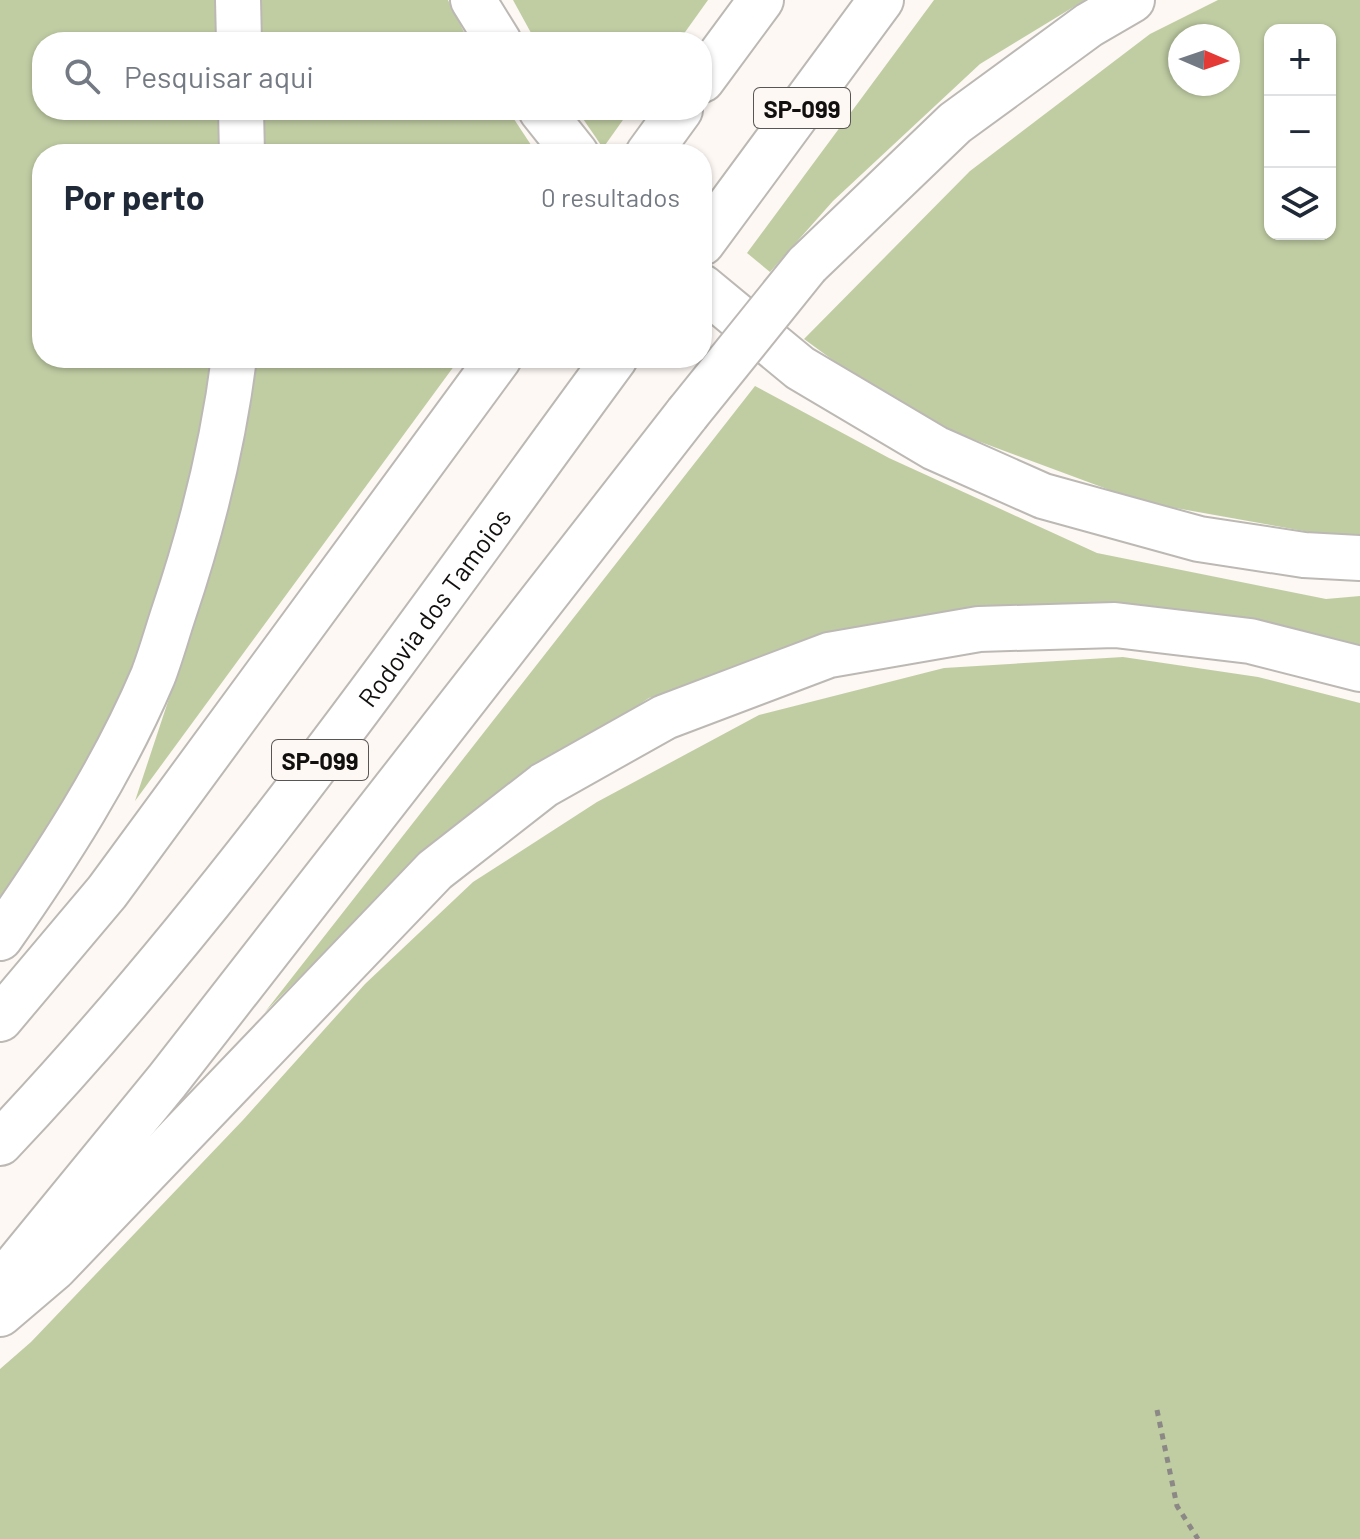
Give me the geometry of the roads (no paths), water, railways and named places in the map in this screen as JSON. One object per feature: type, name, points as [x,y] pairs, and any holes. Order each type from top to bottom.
[{"type":"highway","points":[[238,0],[239,32]]},
{"type":"highway","points":[[473,0],[493,32]]},
{"type":"highway","points":[[712,66],[761,0]]},
{"type":"highway","name":"SP-099","points":[[712,229],[881,0]]},
{"type":"highway","points":[[0,1285],[167,1081],[687,414],[807,265],[955,123],[1089,25],[1132,0]]},
{"type":"highway","points":[[241,120],[242,144]]},
{"type":"highway","points":[[549,120],[568,144]]},
{"type":"highway","points":[[712,295],[800,368],[935,448],[1043,496],[1199,539],[1304,555],[1360,558]]},
{"type":"highway","points":[[0,938],[55,859],[110,765],[153,675],[194,553],[227,419],[233,368]]},
{"type":"highway","points":[[0,1019],[107,892],[492,368]]},
{"type":"highway","name":"Rodovia dos Tamoios","points":[[0,1143],[53,1088],[171,951],[298,790],[608,368]]},
{"type":"highway","points":[[0,1314],[54,1268],[435,870],[544,785],[665,717],[829,655],[979,629],[1115,625],[1250,641],[1360,669]]}]
